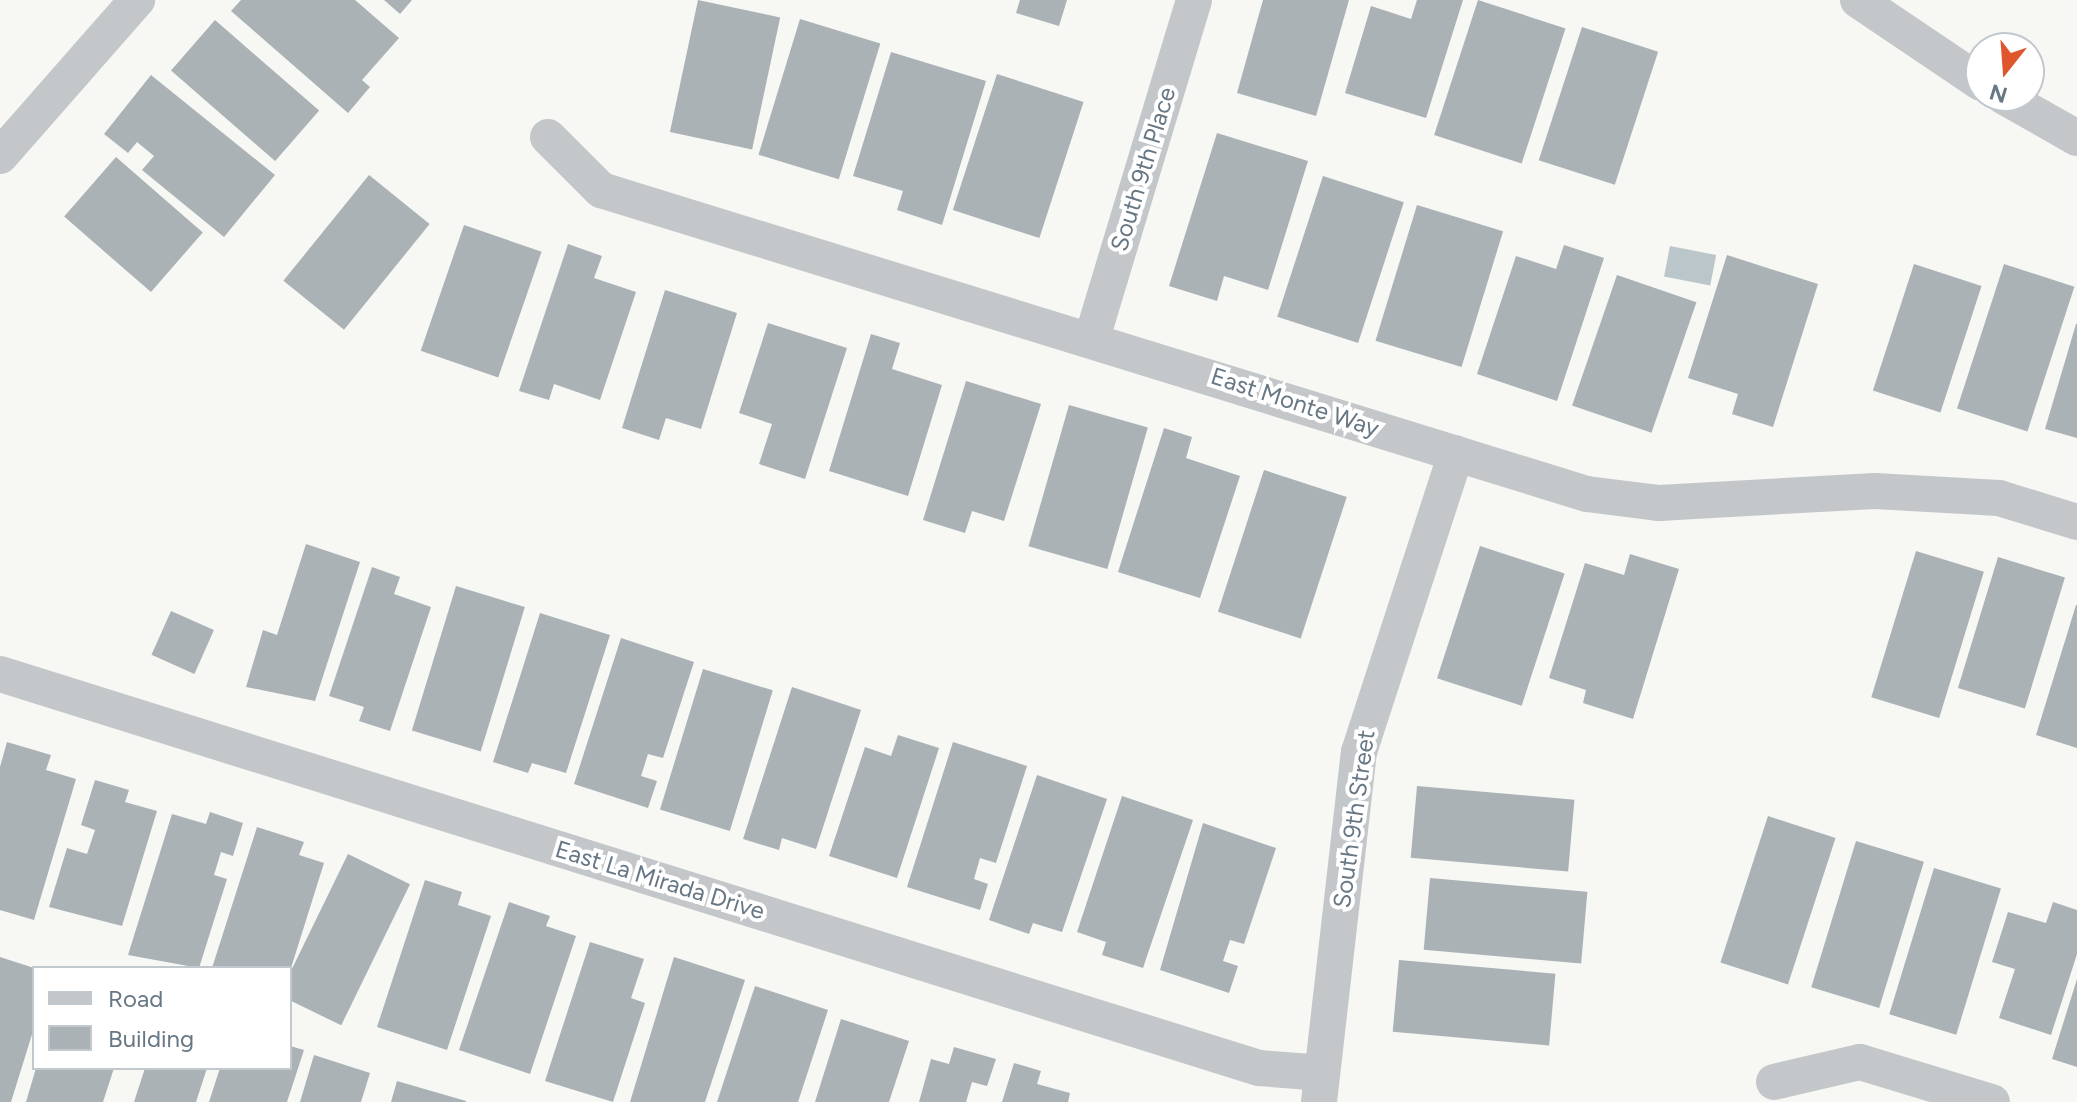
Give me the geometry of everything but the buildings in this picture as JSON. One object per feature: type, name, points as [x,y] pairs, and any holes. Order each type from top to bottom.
[{"type":"street","points":[[0,156],[137,0]]},
{"type":"street","name":"South 9th Place","points":[[1092,338],[1194,0]]},
{"type":"street","points":[[1858,0],[1965,72]]},
{"type":"street","points":[[2031,112],[2077,138]]},
{"type":"street","name":"East Monte Way","points":[[548,137],[601,190],[1092,338],[1587,494],[1659,503],[1875,491],[1999,498],[2077,522]]},
{"type":"street","name":"South 9th Street","points":[[1321,1088],[1359,752],[1456,453]]},
{"type":"street","name":"East La Mirada Drive","points":[[0,674],[1321,1088]]},
{"type":"street","points":[[1774,1082],[1860,1062],[1992,1102]]},
{"type":"shaded area","points":[[1670,246],[1716,255],[1710,285],[1664,276]]}]
